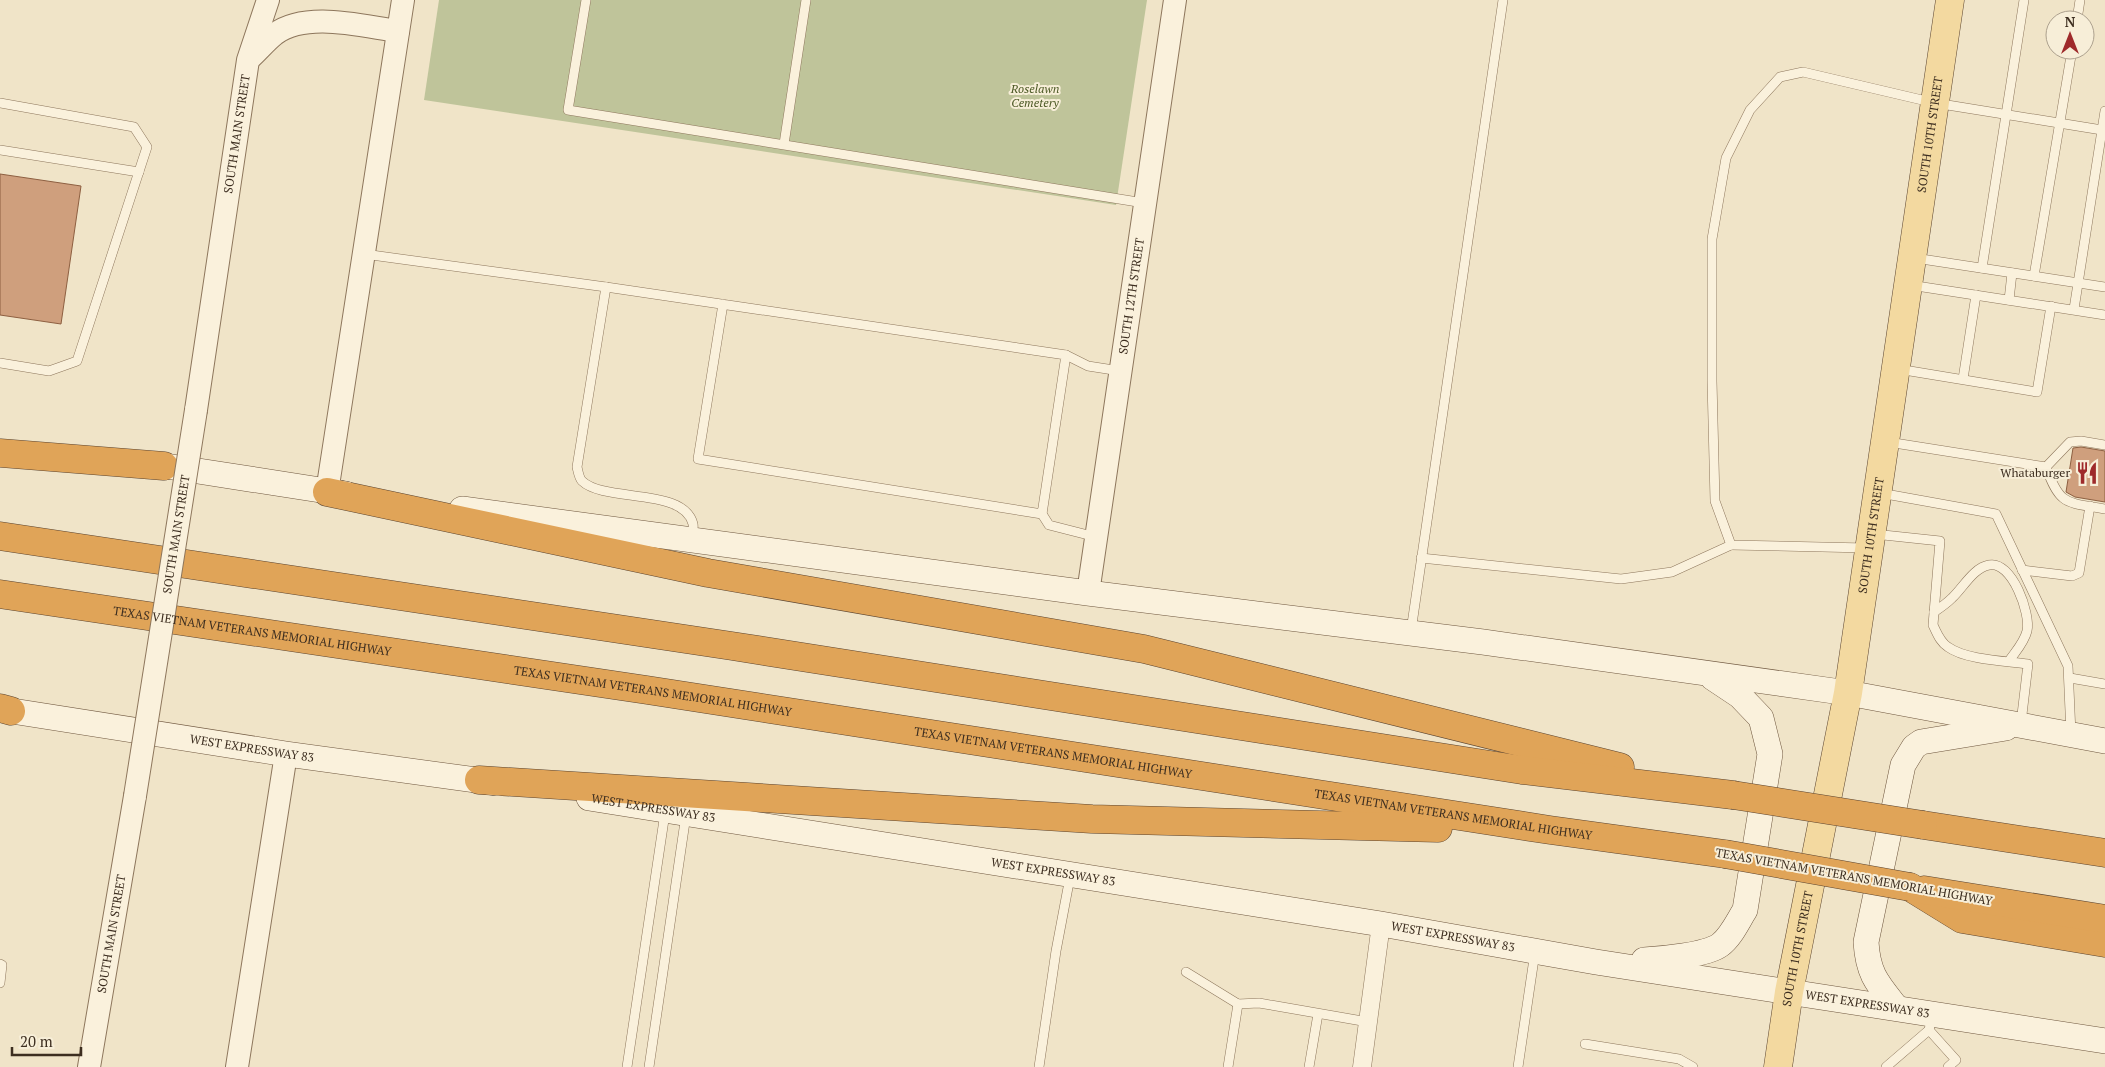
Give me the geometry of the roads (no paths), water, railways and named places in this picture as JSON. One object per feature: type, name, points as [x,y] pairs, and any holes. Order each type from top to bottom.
[{"type":"highway","points":[[0,453],[164,466]]},
{"type":"highway","points":[[327,492],[708,573],[1144,649],[1733,795]]},
{"type":"highway","points":[[0,536],[742,648],[1522,770],[1733,795],[2105,853]]},
{"type":"highway","name":"TEXAS VIETNAM VETERANS MEMORIAL HIGHWAY","points":[[0,594],[637,689],[1550,830],[1725,854],[2105,919]]},
{"type":"highway","points":[[478,780],[1092,819],[1550,830]]},
{"type":"highway","points":[[1910,887],[1962,919],[2105,943]]},
{"type":"main road","name":"SOUTH 10TH STREET","points":[[1778,1067],[1789,992],[1848,694],[1950,0]]},
{"type":"main road","points":[[0,441],[327,492],[1088,594],[1411,633],[1848,694],[2105,741]]},
{"type":"main road","points":[[1596,962],[1674,958],[1720,945],[1734,928],[1745,910],[1770,754],[1768,736],[1761,718],[1740,696],[1706,674]]},
{"type":"main road","name":"WEST EXPRESSWAY 83","points":[[4,709],[286,754],[478,780],[676,811],[1381,924],[1596,962],[1896,1007],[1931,1022],[2105,1041]]},
{"type":"main road","points":[[1896,1007],[1875,979],[1867,962],[1866,942],[1905,761],[1914,747],[1931,739],[1952,738],[2021,726]]},
{"type":"street","name":"SOUTH MAIN STREET","points":[[89,1067],[135,796],[196,410],[248,60],[268,0]]},
{"type":"street","points":[[327,492],[403,0]]},
{"type":"street","name":"SOUTH 12TH STREET","points":[[1088,594],[1175,0]]},
{"type":"street","points":[[248,60],[275,34],[297,22],[321,21],[398,31]]},
{"type":"street","points":[[237,1067],[286,754]]},
{"type":"street","points":[[1362,1067],[1381,924]]},
{"type":"lane","points":[[586,0],[568,110],[1146,203]]},
{"type":"lane","points":[[784,144],[806,0]]},
{"type":"lane","points":[[1411,633],[1503,0]]},
{"type":"lane","points":[[1982,268],[2024,0]]},
{"type":"lane","points":[[2034,276],[2070,60]]},
{"type":"lane","points":[[1731,545],[1716,501],[1712,381],[1712,239],[1726,158],[1750,110],[1780,77],[1803,72],[1935,103],[2102,130]]},
{"type":"lane","points":[[0,103],[134,127],[146,147],[76,361],[49,371],[0,363]]},
{"type":"lane","points":[[2074,309],[2105,111]]},
{"type":"lane","points":[[0,150],[139,172]]},
{"type":"lane","points":[[363,254],[606,287],[1066,355],[1088,366],[1121,372]]},
{"type":"lane","points":[[1912,258],[2105,288]]},
{"type":"lane","points":[[2009,300],[2012,273]]},
{"type":"lane","points":[[1908,285],[2105,315]]},
{"type":"lane","points":[[606,287],[577,467],[581,480],[594,489],[659,499],[687,512],[693,525],[692,540]]},
{"type":"lane","points":[[1963,379],[1976,295]]},
{"type":"lane","points":[[723,304],[698,459],[1042,514]]},
{"type":"lane","points":[[1896,369],[2037,392],[2051,306]]},
{"type":"lane","points":[[1066,355],[1042,514],[1049,526],[1097,538]]},
{"type":"lane","points":[[1885,441],[2046,467]]},
{"type":"lane","points":[[2046,467],[2070,442],[2082,441],[2105,445]]},
{"type":"lane","points":[[2046,467],[2056,493],[2062,498],[2105,509]]},
{"type":"lane","points":[[1877,493],[1996,514],[2068,666],[2072,735]]},
{"type":"lane","points":[[2022,570],[2072,576],[2079,573],[2090,506]]},
{"type":"lane","points":[[1422,558],[1621,579],[1672,572],[1731,545],[1940,541],[1933,625],[1938,636],[1946,646],[1959,653],[2028,664],[2021,726]]},
{"type":"lane","points":[[1934,612],[1952,598],[1978,570],[1988,565],[1996,565],[2005,570],[2025,606],[2028,617],[2027,632],[2009,661]]},
{"type":"lane","points":[[2070,678],[2105,684]]},
{"type":"lane","points":[[627,1067],[676,811]]},
{"type":"lane","points":[[649,1067],[676,811]]},
{"type":"lane","points":[[1038,1067],[1070,874]]},
{"type":"lane","points":[[1518,1067],[1535,951]]},
{"type":"lane","points":[[0,964],[2,965],[0,984]]},
{"type":"lane","points":[[1186,972],[1238,1004],[1259,1003],[1368,1022]]},
{"type":"lane","points":[[1228,1067],[1238,1004]]},
{"type":"lane","points":[[1308,1067],[1318,1014]]},
{"type":"lane","points":[[1886,1067],[1931,1022],[1956,1060],[1948,1067]]},
{"type":"lane","points":[[1586,1044],[1679,1059],[1693,1067]]},
{"type":"place","name":"Whataburger","points":[[2087,473]]},
{"type":"park label","name":"Roselawn Cemetery","points":[[1035,96]]}]
